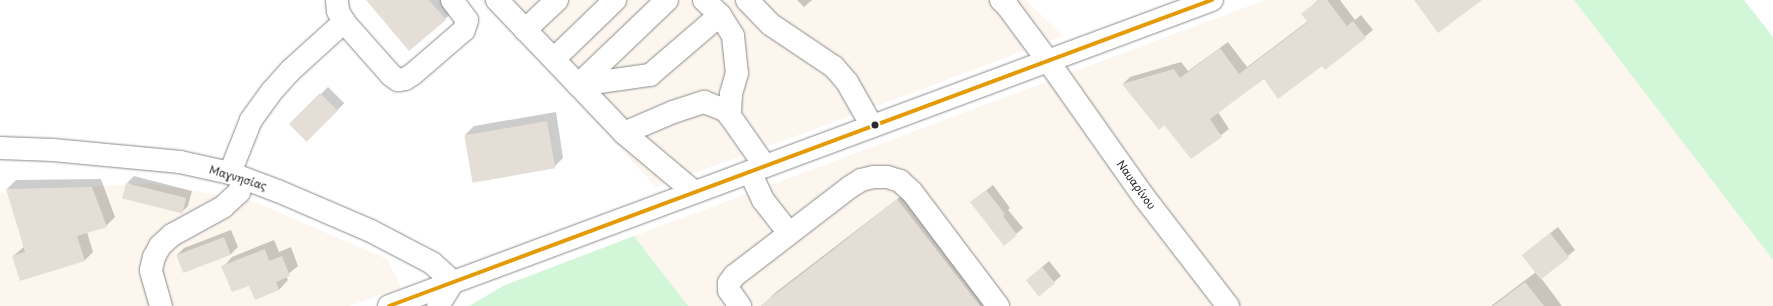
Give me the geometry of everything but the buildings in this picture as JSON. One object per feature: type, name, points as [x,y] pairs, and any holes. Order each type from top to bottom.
[{"type":"street","points":[[337,0],[338,11],[344,22],[391,75],[398,80],[405,79],[413,74],[464,30],[468,20],[452,0]]},
{"type":"street","points":[[498,0],[624,133],[694,192]]},
{"type":"street","points":[[526,30],[557,0]]},
{"type":"street","points":[[554,59],[615,0]]},
{"type":"street","points":[[578,85],[667,0]]},
{"type":"street","points":[[704,0],[720,15],[732,36],[737,73],[731,94],[730,116]]},
{"type":"street","points":[[747,0],[770,24],[834,67],[847,82],[872,126]]},
{"type":"street","name":"Ναυαρίνου","points":[[1001,0],[1008,7],[1048,61],[1144,197],[1228,306]]},
{"type":"street","points":[[388,306],[1212,0]]},
{"type":"street","points":[[578,85],[650,75],[720,15]]},
{"type":"street","points":[[161,306],[151,270],[154,256],[160,246],[172,235],[223,207],[239,192],[237,176],[251,120],[273,90],[291,70],[344,22]]},
{"type":"street","points":[[624,133],[673,112],[704,102],[725,110],[730,116],[758,169],[763,200],[789,233]]},
{"type":"street","name":"Μαγνησίας","points":[[0,148],[53,150],[180,162],[237,176],[278,191],[390,240],[432,263],[453,282]]},
{"type":"street","points":[[740,306],[729,290],[729,283],[734,276],[861,180],[874,177],[887,177],[900,181],[912,192],[998,306]]},
{"type":"street","points":[[438,306],[453,282]]},
{"type":"shaded area","points":[[480,0],[1026,0],[1063,36],[656,187],[573,97]]},
{"type":"shaded area","points":[[1265,0],[1574,0],[1773,260],[1773,306],[688,306],[634,236]]},
{"type":"shaded area","points":[[149,183],[252,201],[387,259],[401,287],[350,306],[0,306],[0,193]]},
{"type":"green space","points":[[1574,0],[1744,0],[1773,37],[1773,260]]},
{"type":"green space","points":[[634,236],[688,306],[469,306],[503,286]]},
{"type":"transit line","points":[[389,306],[1212,0]]}]
